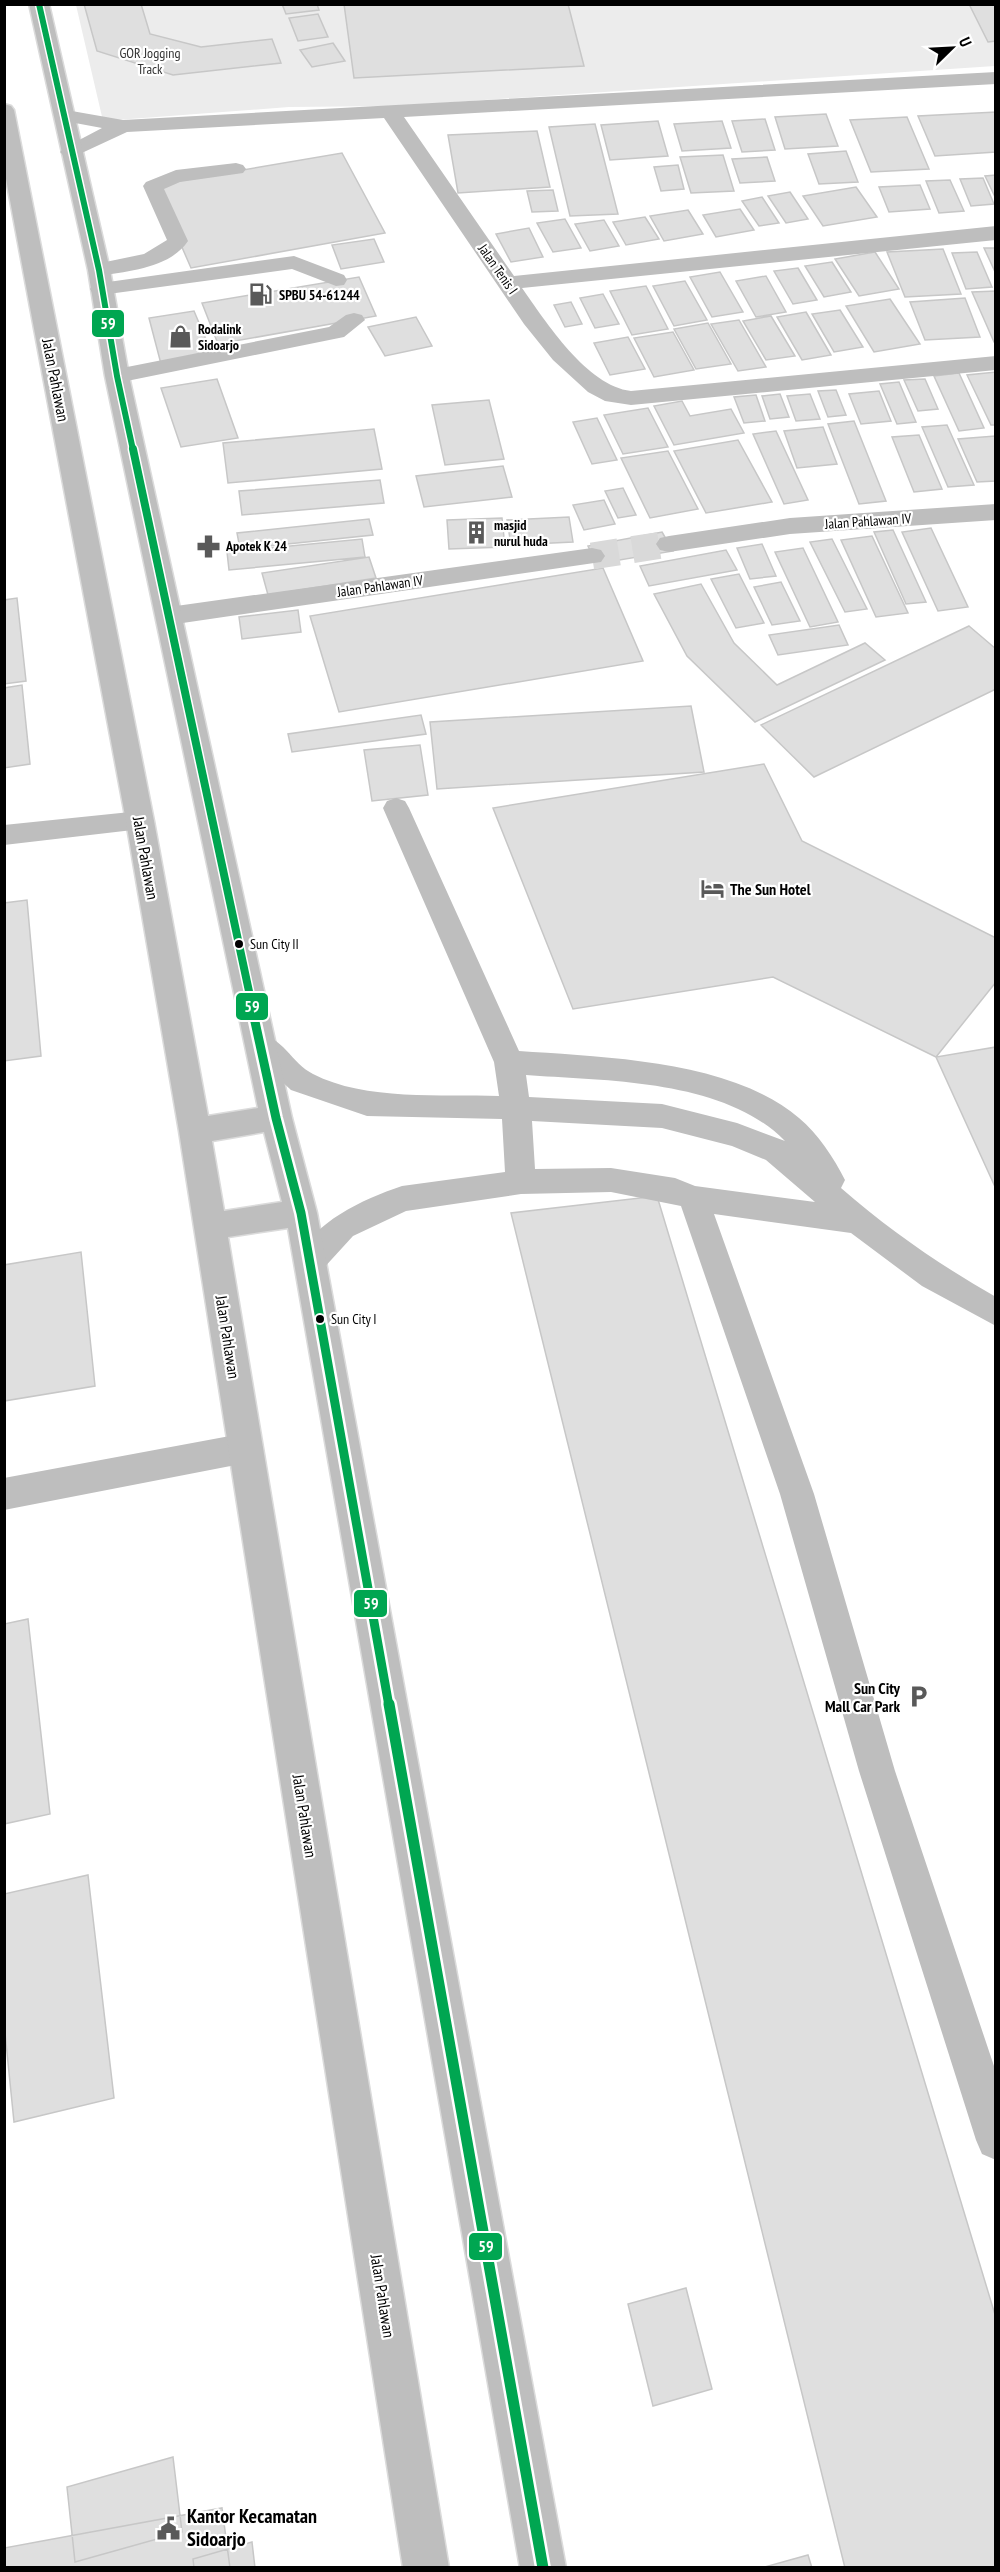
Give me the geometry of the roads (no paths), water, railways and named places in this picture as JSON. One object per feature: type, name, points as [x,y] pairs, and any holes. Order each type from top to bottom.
[{"type":"main road","points":[[39,4],[66,116],[71,152],[100,280],[117,376],[276,1118],[301,1213],[543,2568]]},
{"type":"main road","points":[[66,116],[123,126],[996,78]]},
{"type":"main road","name":"Jalan Pahlawan","points":[[4,110],[9,156],[140,821],[195,1131],[426,2568]]},
{"type":"main road","name":"Jalan Tenis I","points":[[390,112],[532,319],[561,355],[596,387],[613,396],[631,398],[996,363]]},
{"type":"main road","points":[[71,152],[123,126]]},
{"type":"main road","points":[[509,283],[996,233]]},
{"type":"main road","name":"Jalan Pahlawan IV","points":[[669,544],[790,526],[996,512]]},
{"type":"main road","name":"Jalan Pahlawan IV","points":[[169,616],[592,556]]},
{"type":"main road","points":[[4,835],[140,821]]},
{"type":"main road","points":[[195,1131],[276,1118]]},
{"type":"main road","points":[[211,1226],[301,1213]]},
{"type":"main road","points":[[4,1494],[246,1448]]},
{"type":"lane","points":[[100,280],[171,250],[178,241],[153,186],[176,176],[236,169]]},
{"type":"lane","points":[[100,280],[294,262],[336,280]]},
{"type":"lane","points":[[117,376],[336,332],[354,320]]},
{"type":"lane","points":[[396,808],[509,1062],[516,1108],[520,1182]]},
{"type":"lane","points":[[260,1044],[301,1082],[367,1104],[516,1108],[662,1116],[737,1135],[777,1151],[858,1221],[933,1277],[996,1313]]},
{"type":"lane","points":[[509,1062],[652,1074],[698,1083],[744,1098],[786,1123],[817,1161],[858,1221]]},
{"type":"lane","points":[[310,1262],[342,1227],[402,1199],[520,1182],[611,1180],[675,1191],[693,1198],[858,1221]]},
{"type":"lane","points":[[693,1198],[755,1369],[796,1493],[876,1769],[926,1926],[978,2076],[996,2140]]},
{"type":"tunnel","points":[[592,556],[669,544]]},
{"type":"place","name":"SPBU 54-61244","points":[[261,295]]},
{"type":"place","name":"Rodalink Sidoarjo","points":[[180,337]]},
{"type":"place","name":"masjid nurul huda","points":[[476,533]]},
{"type":"place","name":"Apotek K 24","points":[[208,546]]},
{"type":"place","name":"The Sun Hotel","points":[[712,889]]},
{"type":"place","name":"Sun City II","points":[[239,944]]},
{"type":"place","name":"Sun City I","points":[[320,1319]]},
{"type":"place","name":"Sun City Mall Car Park","points":[[918,1697]]},
{"type":"place","name":"Kantor Kecamatan Sidoarjo","points":[[169,2528]]},
{"type":"park label","name":"GOR Jogging Track","points":[[150,62]]}]
